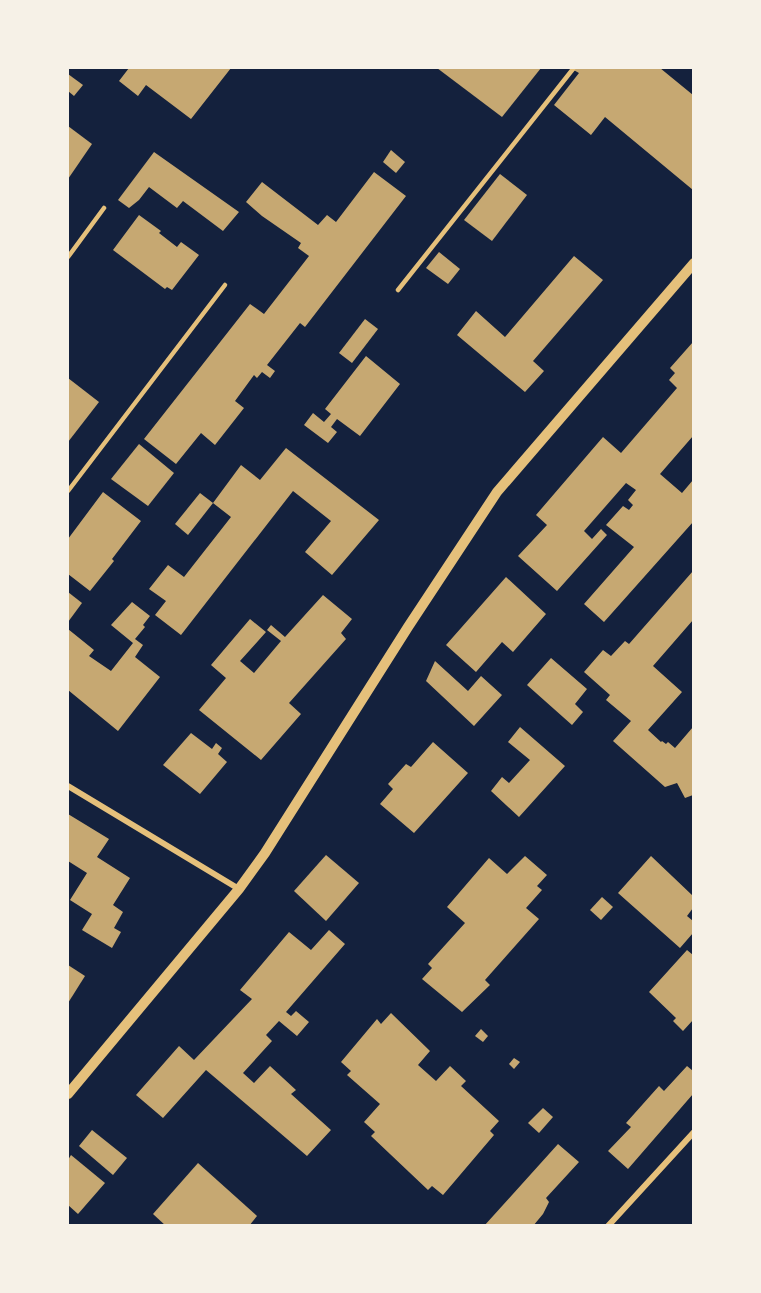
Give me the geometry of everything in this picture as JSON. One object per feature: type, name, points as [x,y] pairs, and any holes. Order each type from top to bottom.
[{"type":"street","points":[[68,1094],[239,889],[265,853],[408,627],[497,492],[693,263]]},
{"type":"street","points":[[68,786],[239,889]]},
{"type":"street","points":[[608,1226],[693,1132]]},
{"type":"lane","points":[[398,290],[573,69]]},
{"type":"lane","points":[[68,257],[104,208]]},
{"type":"lane","points":[[68,491],[225,285]]},
{"type":"building","points":[[129,68],[231,68],[191,119],[146,85],[138,96],[119,81]]},
{"type":"building","points":[[437,68],[541,68],[502,117]]},
{"type":"building","points":[[570,68],[660,68],[693,95],[693,190],[605,117],[591,135],[554,105],[579,73]]},
{"type":"building","points":[[68,74],[83,85],[74,96],[68,91]]},
{"type":"building","points":[[68,126],[92,144],[68,179]]},
{"type":"building","points":[[391,150],[405,162],[396,173],[383,162]]},
{"type":"building","points":[[154,152],[239,212],[223,231],[183,201],[177,208],[149,187],[129,208],[118,200]]},
{"type":"building","points":[[374,172],[406,196],[305,327],[300,323],[267,365],[275,371],[270,378],[262,372],[257,378],[254,375],[235,401],[244,408],[215,445],[201,433],[176,464],[144,439],[250,304],[264,314],[309,256],[298,248],[301,243],[246,202],[262,182],[318,225],[327,215],[336,222]]},
{"type":"building","points":[[500,174],[527,195],[492,241],[464,220]]},
{"type":"building","points":[[139,215],[161,231],[159,233],[177,247],[181,242],[199,255],[172,290],[167,287],[165,289],[113,250]]},
{"type":"building","points":[[439,252],[460,269],[448,284],[426,268]]},
{"type":"building","points":[[574,256],[603,280],[533,361],[544,371],[525,392],[457,335],[476,311],[505,337]]},
{"type":"building","points":[[365,319],[378,329],[352,363],[339,353]]},
{"type":"building","points":[[693,342],[693,436],[660,474],[682,493],[693,480],[693,522],[604,622],[584,604],[634,547],[606,525],[623,506],[629,510],[633,505],[628,500],[636,490],[626,483],[584,531],[592,539],[601,529],[607,535],[557,591],[518,556],[547,525],[536,515],[603,437],[621,453],[677,388],[669,380],[675,373],[670,368]]},
{"type":"building","points":[[366,356],[400,384],[360,436],[337,419],[331,427],[337,432],[328,443],[304,425],[313,413],[324,422],[331,414],[325,409]]},
{"type":"building","points":[[68,378],[99,402],[68,442]]},
{"type":"building","points":[[139,444],[174,473],[148,506],[111,479]]},
{"type":"building","points":[[286,448],[379,520],[332,575],[305,552],[331,521],[293,491],[181,635],[155,615],[166,601],[149,589],[168,565],[184,577],[231,517],[213,503],[241,465],[260,480]]},
{"type":"building","points":[[103,492],[141,521],[90,591],[68,574],[68,539]]},
{"type":"building","points":[[200,493],[213,503],[188,535],[175,524]]},
{"type":"building","points":[[693,571],[693,620],[653,666],[682,692],[648,730],[661,742],[666,744],[668,742],[675,748],[693,727],[693,795],[685,798],[677,783],[665,787],[613,741],[631,721],[606,700],[610,695],[584,672],[603,650],[611,656],[625,641],[629,644]]},
{"type":"building","points":[[506,577],[546,614],[513,652],[502,642],[476,672],[446,645]]},
{"type":"building","points":[[68,592],[82,603],[68,622]]},
{"type":"building","points":[[323,595],[352,619],[341,633],[346,639],[289,703],[301,714],[261,760],[199,710],[226,678],[211,665],[250,619],[266,632],[240,661],[254,673],[281,641],[267,630],[271,625],[285,637]]},
{"type":"building","points":[[132,602],[150,616],[143,625],[145,627],[135,639],[143,645],[135,657],[160,677],[118,731],[68,690],[68,629],[94,650],[89,656],[111,671],[133,643],[111,625]]},
{"type":"building","points":[[551,658],[587,689],[575,704],[583,712],[572,725],[527,685]]},
{"type":"building","points":[[435,661],[468,691],[481,676],[502,695],[474,726],[426,681]]},
{"type":"building","points":[[520,727],[565,766],[519,817],[491,791],[502,777],[509,783],[530,760],[508,742]]},
{"type":"building","points":[[191,733],[212,749],[216,743],[222,748],[218,754],[227,762],[200,794],[163,765]]},
{"type":"building","points":[[433,742],[468,773],[414,833],[380,804],[393,789],[388,784],[406,764],[411,767]]},
{"type":"building","points":[[68,814],[109,839],[97,857],[130,878],[113,905],[123,912],[114,928],[121,932],[112,948],[82,930],[92,914],[70,900],[87,873],[68,861]]},
{"type":"building","points":[[326,855],[359,883],[326,921],[294,891]]},
{"type":"building","points":[[525,856],[547,875],[537,886],[542,890],[526,908],[539,919],[485,980],[490,985],[462,1012],[422,979],[432,968],[428,964],[465,923],[447,907],[489,858],[507,874]]},
{"type":"building","points":[[651,856],[693,896],[693,908],[687,916],[693,921],[693,933],[680,948],[618,893]]},
{"type":"building","points":[[602,897],[613,907],[601,920],[590,910]]},
{"type":"building","points":[[329,930],[345,944],[286,1012],[291,1016],[296,1011],[309,1022],[297,1036],[279,1021],[266,1035],[272,1041],[243,1073],[254,1083],[270,1066],[296,1090],[291,1094],[331,1130],[307,1156],[206,1070],[163,1118],[136,1095],[179,1046],[194,1060],[252,999],[240,990],[289,932],[311,950]]},
{"type":"building","points":[[687,950],[693,955],[693,1020],[683,1031],[673,1021],[676,1018],[649,992]]},
{"type":"building","points":[[68,965],[85,976],[68,1003]]},
{"type":"building","points":[[391,1013],[430,1051],[418,1065],[436,1081],[450,1066],[466,1081],[461,1086],[499,1121],[490,1131],[494,1135],[443,1195],[432,1186],[428,1190],[371,1136],[375,1132],[364,1122],[380,1104],[347,1075],[351,1071],[341,1062],[377,1019],[381,1024]]},
{"type":"building","points":[[481,1029],[488,1036],[483,1042],[475,1036]]},
{"type":"building","points":[[514,1058],[520,1062],[514,1069],[509,1064]]},
{"type":"building","points":[[687,1066],[693,1071],[693,1094],[628,1169],[608,1151],[631,1127],[626,1123],[659,1086],[664,1091]]},
{"type":"building","points":[[543,1108],[553,1117],[539,1133],[528,1123]]},
{"type":"building","points":[[92,1130],[127,1158],[113,1175],[79,1146]]},
{"type":"building","points":[[558,1144],[579,1162],[546,1198],[549,1202],[533,1226],[484,1226]]},
{"type":"building","points":[[71,1155],[105,1183],[78,1214],[68,1205],[68,1160]]},
{"type":"building","points":[[198,1163],[257,1216],[249,1226],[166,1226],[153,1214]]}]
